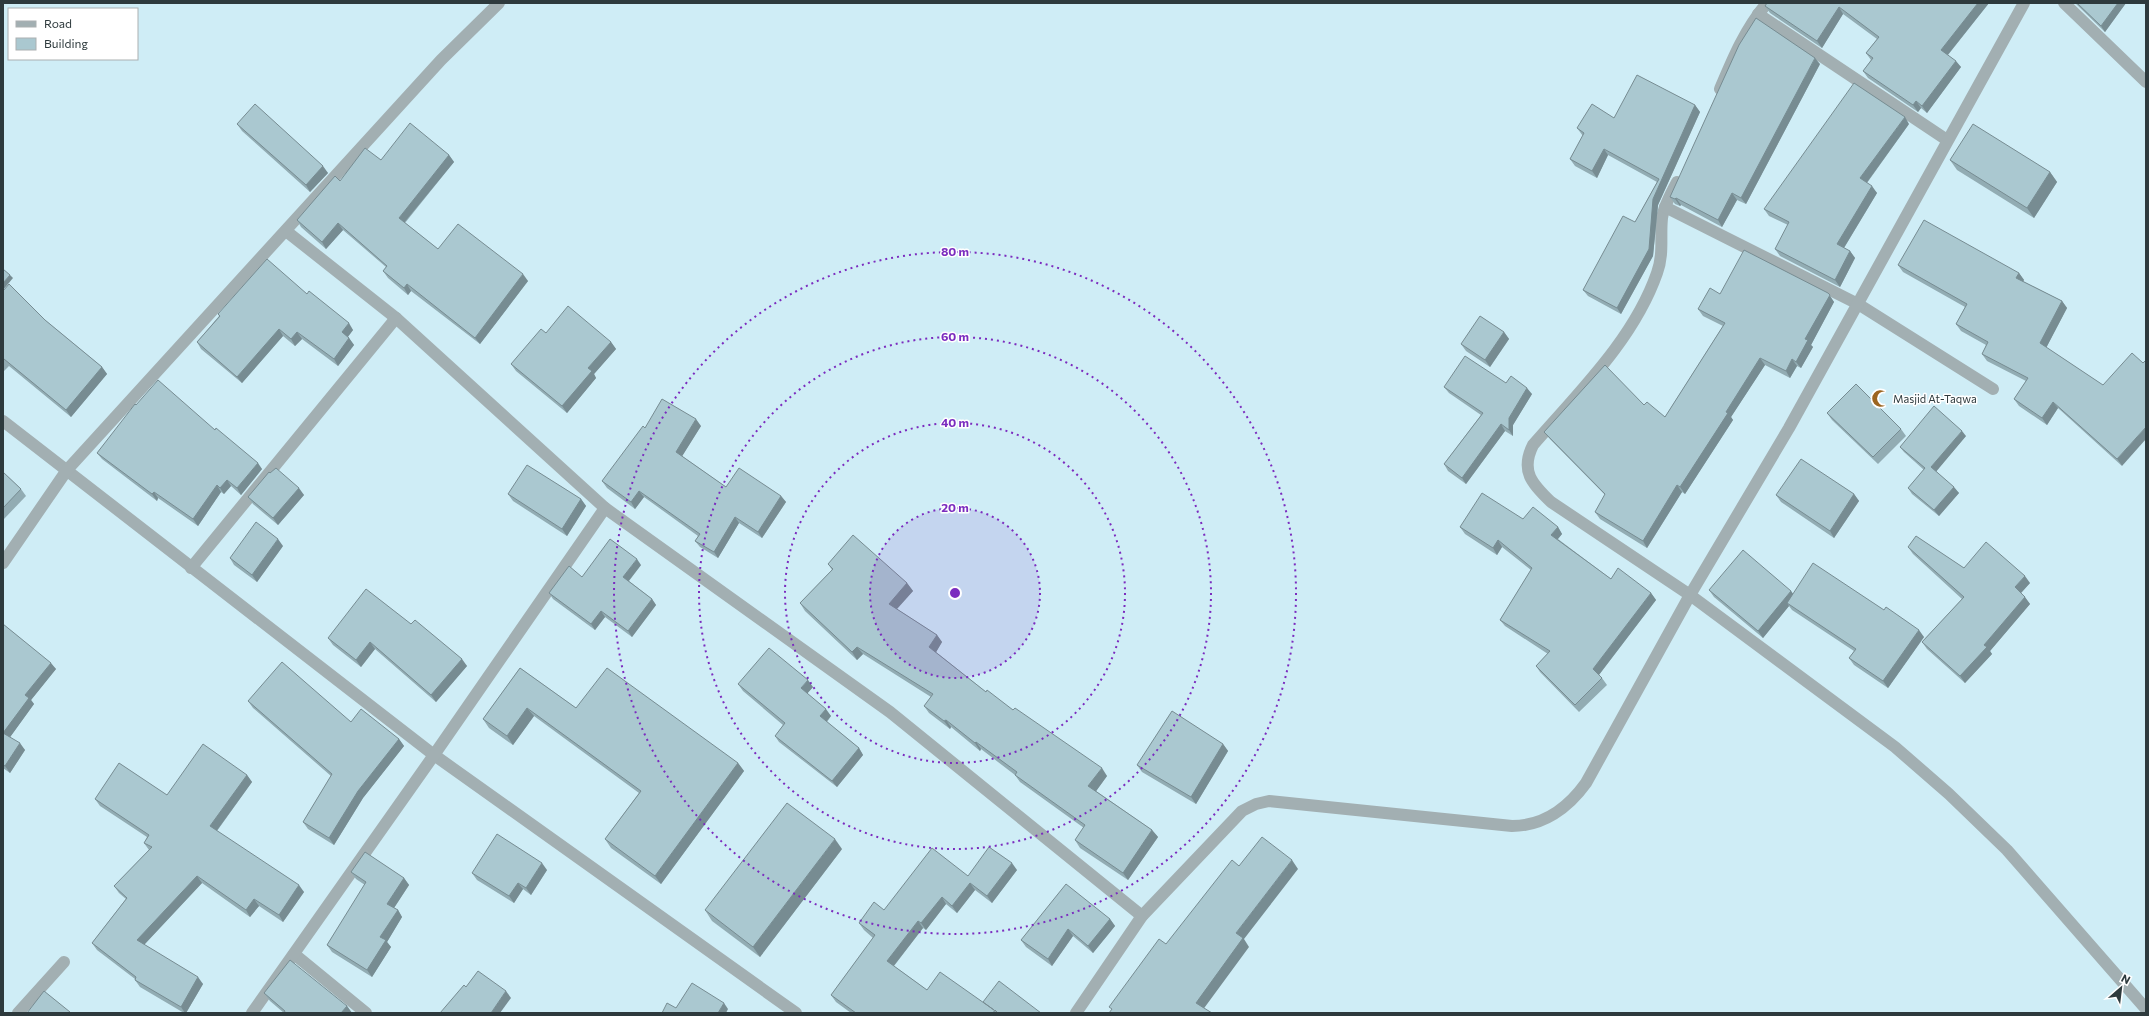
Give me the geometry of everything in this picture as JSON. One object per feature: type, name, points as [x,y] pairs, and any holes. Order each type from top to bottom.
[{"type":"street","points":[[3,563],[67,470],[441,60],[499,3]]},
{"type":"street","points":[[1716,97],[1736,48],[1767,3]]},
{"type":"street","points":[[1076,1013],[1142,916],[1242,811],[1256,804],[1269,801],[1512,826],[1527,826],[1539,822],[1561,810],[1575,799],[1586,783],[1690,595],[1789,428],[2024,3]]},
{"type":"street","points":[[2064,3],[2146,82]]},
{"type":"street","points":[[1758,14],[1947,140]]},
{"type":"street","points":[[1680,174],[1665,207],[1662,219],[1662,258],[1648,294],[1606,361],[1534,444],[1528,456],[1527,471],[1535,486],[1551,502],[1690,595],[1895,747],[1949,794],[2007,850],[2146,1009]]},
{"type":"street","points":[[1665,207],[1858,304],[1994,389]]},
{"type":"street","points":[[286,231],[396,318],[605,508],[890,712],[1142,916]]},
{"type":"street","points":[[191,568],[396,318]]},
{"type":"street","points":[[3,421],[434,755],[796,1013]]},
{"type":"street","points":[[252,1013],[434,755],[605,508]]},
{"type":"street","points":[[294,954],[366,1013]]},
{"type":"street","points":[[18,1013],[64,962]]},
{"type":"building","points":[[1767,3],[1978,3],[1941,50],[1956,61],[1922,106],[1916,101],[1913,105],[1863,71],[1873,58],[1866,53],[1879,37],[1839,7],[1817,41],[1765,6]]},
{"type":"building","points":[[2077,3],[2118,3],[2101,26]]},
{"type":"building","points":[[1756,18],[1815,58],[1741,198],[1732,193],[1718,220],[1676,198],[1670,197],[1739,45]]},
{"type":"building","points":[[1637,75],[1695,105],[1653,199],[1649,249],[1617,308],[1583,290],[1623,216],[1635,222],[1659,179],[1604,149],[1592,171],[1570,159],[1584,133],[1577,128],[1592,104],[1614,118]]},
{"type":"building","points":[[1854,83],[1905,117],[1860,178],[1872,186],[1837,244],[1850,251],[1835,280],[1775,249],[1789,222],[1764,209]]},
{"type":"building","points":[[255,104],[323,166],[306,185],[237,124]]},
{"type":"building","points":[[410,123],[449,155],[399,218],[438,249],[458,224],[523,274],[475,338],[407,284],[404,288],[383,271],[387,266],[338,223],[322,242],[297,220],[335,176],[340,181],[365,148],[381,160]]},
{"type":"building","points":[[1973,124],[2050,172],[2027,208],[1950,160]]},
{"type":"building","points":[[1924,220],[2019,273],[2016,278],[2062,301],[2040,343],[2103,385],[2132,353],[2143,363],[2146,360],[2146,427],[2117,459],[2053,402],[2042,418],[2014,399],[2028,378],[1982,354],[1988,342],[1956,324],[1967,304],[1898,265]]},
{"type":"building","points":[[1744,250],[1830,295],[1805,339],[1808,340],[1796,362],[1792,359],[1786,371],[1760,358],[1726,412],[1728,413],[1680,487],[1677,485],[1643,541],[1595,512],[1605,494],[1544,432],[1605,365],[1644,405],[1647,402],[1665,417],[1725,323],[1698,309],[1710,288],[1720,294]]},
{"type":"building","points":[[267,259],[307,294],[309,291],[349,323],[342,332],[349,338],[334,359],[297,332],[291,339],[279,329],[237,377],[197,342],[220,316],[218,314]]},
{"type":"building","points":[[3,269],[10,275],[3,283]]},
{"type":"building","points":[[9,284],[45,320],[102,367],[66,410],[4,359],[3,360],[3,291]]},
{"type":"building","points":[[568,306],[611,342],[588,368],[592,371],[562,406],[511,364],[541,329],[546,333]]},
{"type":"building","points":[[1480,316],[1504,332],[1485,360],[1461,344]]},
{"type":"building","points":[[1465,356],[1506,383],[1511,376],[1527,388],[1509,418],[1509,430],[1501,424],[1462,478],[1444,464],[1483,413],[1444,387]]},
{"type":"building","points":[[158,380],[215,430],[216,428],[258,463],[237,488],[227,480],[220,488],[217,485],[193,519],[154,492],[152,494],[97,453],[135,404],[136,405]]},
{"type":"building","points":[[1856,384],[1901,429],[1873,457],[1827,413]]},
{"type":"building","points":[[662,399],[696,419],[676,452],[726,487],[739,468],[781,496],[758,532],[735,517],[714,552],[695,541],[700,534],[639,491],[631,502],[602,481],[643,426],[645,428]]},
{"type":"building","points":[[1934,406],[1962,431],[1931,467],[1954,487],[1934,510],[1908,488],[1925,468],[1900,447]]},
{"type":"building","points":[[1801,459],[1854,494],[1830,531],[1776,495]]},
{"type":"building","points":[[527,465],[581,499],[562,529],[508,494]]},
{"type":"building","points":[[276,468],[299,488],[273,518],[248,497],[269,472],[270,473]]},
{"type":"building","points":[[3,472],[21,489],[3,508]]},
{"type":"building","points":[[1482,493],[1523,519],[1533,507],[1558,527],[1551,535],[1611,579],[1618,568],[1651,593],[1593,669],[1602,678],[1575,705],[1536,666],[1550,651],[1500,620],[1532,568],[1498,540],[1493,548],[1460,527]]},
{"type":"building","points":[[256,522],[278,539],[252,575],[230,558]]},
{"type":"building","points":[[853,535],[907,583],[889,604],[937,635],[929,647],[986,692],[987,690],[1013,710],[1015,708],[1102,768],[1088,786],[1152,830],[1123,873],[1075,840],[1085,825],[1015,775],[1017,772],[976,742],[975,743],[946,720],[944,721],[924,706],[933,694],[857,647],[852,652],[800,603],[833,569],[828,564]]},
{"type":"building","points":[[1916,536],[1964,568],[1986,542],[2025,576],[2015,587],[2025,597],[1984,645],[1987,647],[1960,676],[1922,642],[1964,597],[1908,547]]},
{"type":"building","points":[[610,539],[637,559],[623,577],[652,599],[628,631],[601,611],[591,624],[549,593],[569,566],[582,577]]},
{"type":"building","points":[[1743,550],[1791,591],[1758,631],[1709,590]]},
{"type":"building","points":[[1813,563],[1884,610],[1886,607],[1919,630],[1883,681],[1849,658],[1856,649],[1787,603]]},
{"type":"building","points":[[366,589],[411,624],[415,620],[462,659],[431,695],[370,642],[356,660],[328,638]]},
{"type":"building","points":[[3,624],[51,663],[25,695],[29,698],[3,733]]},
{"type":"building","points":[[769,648],[808,680],[801,688],[826,709],[820,716],[859,748],[832,781],[775,736],[785,723],[738,684]]},
{"type":"building","points":[[282,662],[351,722],[361,709],[399,739],[358,791],[329,838],[303,822],[332,774],[248,701]]},
{"type":"building","points":[[520,668],[576,708],[607,668],[738,763],[655,876],[605,839],[641,791],[527,708],[507,736],[483,719]]},
{"type":"building","points":[[1172,711],[1223,744],[1191,797],[1137,765]]},
{"type":"building","points":[[3,733],[20,743],[5,766],[3,765]]},
{"type":"building","points":[[203,744],[247,775],[210,826],[299,885],[279,915],[254,899],[246,910],[197,876],[137,940],[198,977],[181,1007],[135,980],[136,977],[92,943],[127,898],[114,886],[152,847],[144,843],[149,835],[95,799],[119,763],[167,795]]},
{"type":"building","points":[[787,803],[835,839],[753,947],[705,910]]},
{"type":"building","points":[[497,834],[542,863],[526,888],[518,883],[509,896],[472,873]]},
{"type":"building","points":[[1262,837],[1292,860],[1236,933],[1243,938],[1196,1003],[1212,1013],[1109,1013],[1112,1009],[1109,1007],[1159,939],[1166,944],[1232,860],[1239,866]]},
{"type":"building","points":[[989,847],[1012,863],[987,896],[970,883],[952,906],[942,897],[921,923],[918,921],[887,961],[927,990],[940,972],[994,1010],[983,1002],[999,981],[1041,1013],[998,1013],[995,1010],[993,1013],[856,1013],[831,995],[875,935],[859,923],[874,902],[884,910],[932,848],[968,876]]},
{"type":"building","points":[[365,852],[404,878],[387,904],[398,910],[380,937],[386,940],[367,970],[327,945],[366,882],[351,872]]},
{"type":"building","points":[[1066,884],[1110,919],[1088,946],[1068,929],[1048,959],[1021,940]]},
{"type":"building","points":[[290,960],[347,1006],[341,1013],[284,1013],[285,1011],[264,993]]},
{"type":"building","points":[[478,971],[506,991],[491,1013],[440,1013],[464,985],[466,987]]},
{"type":"building","points":[[692,983],[724,1003],[718,1013],[662,1013],[667,1003],[676,1008]]},
{"type":"building","points":[[44,991],[70,1012],[27,1013]]},
{"type":"place","name":"Masjid At-Taqwa","points":[[1880,398]]}]
